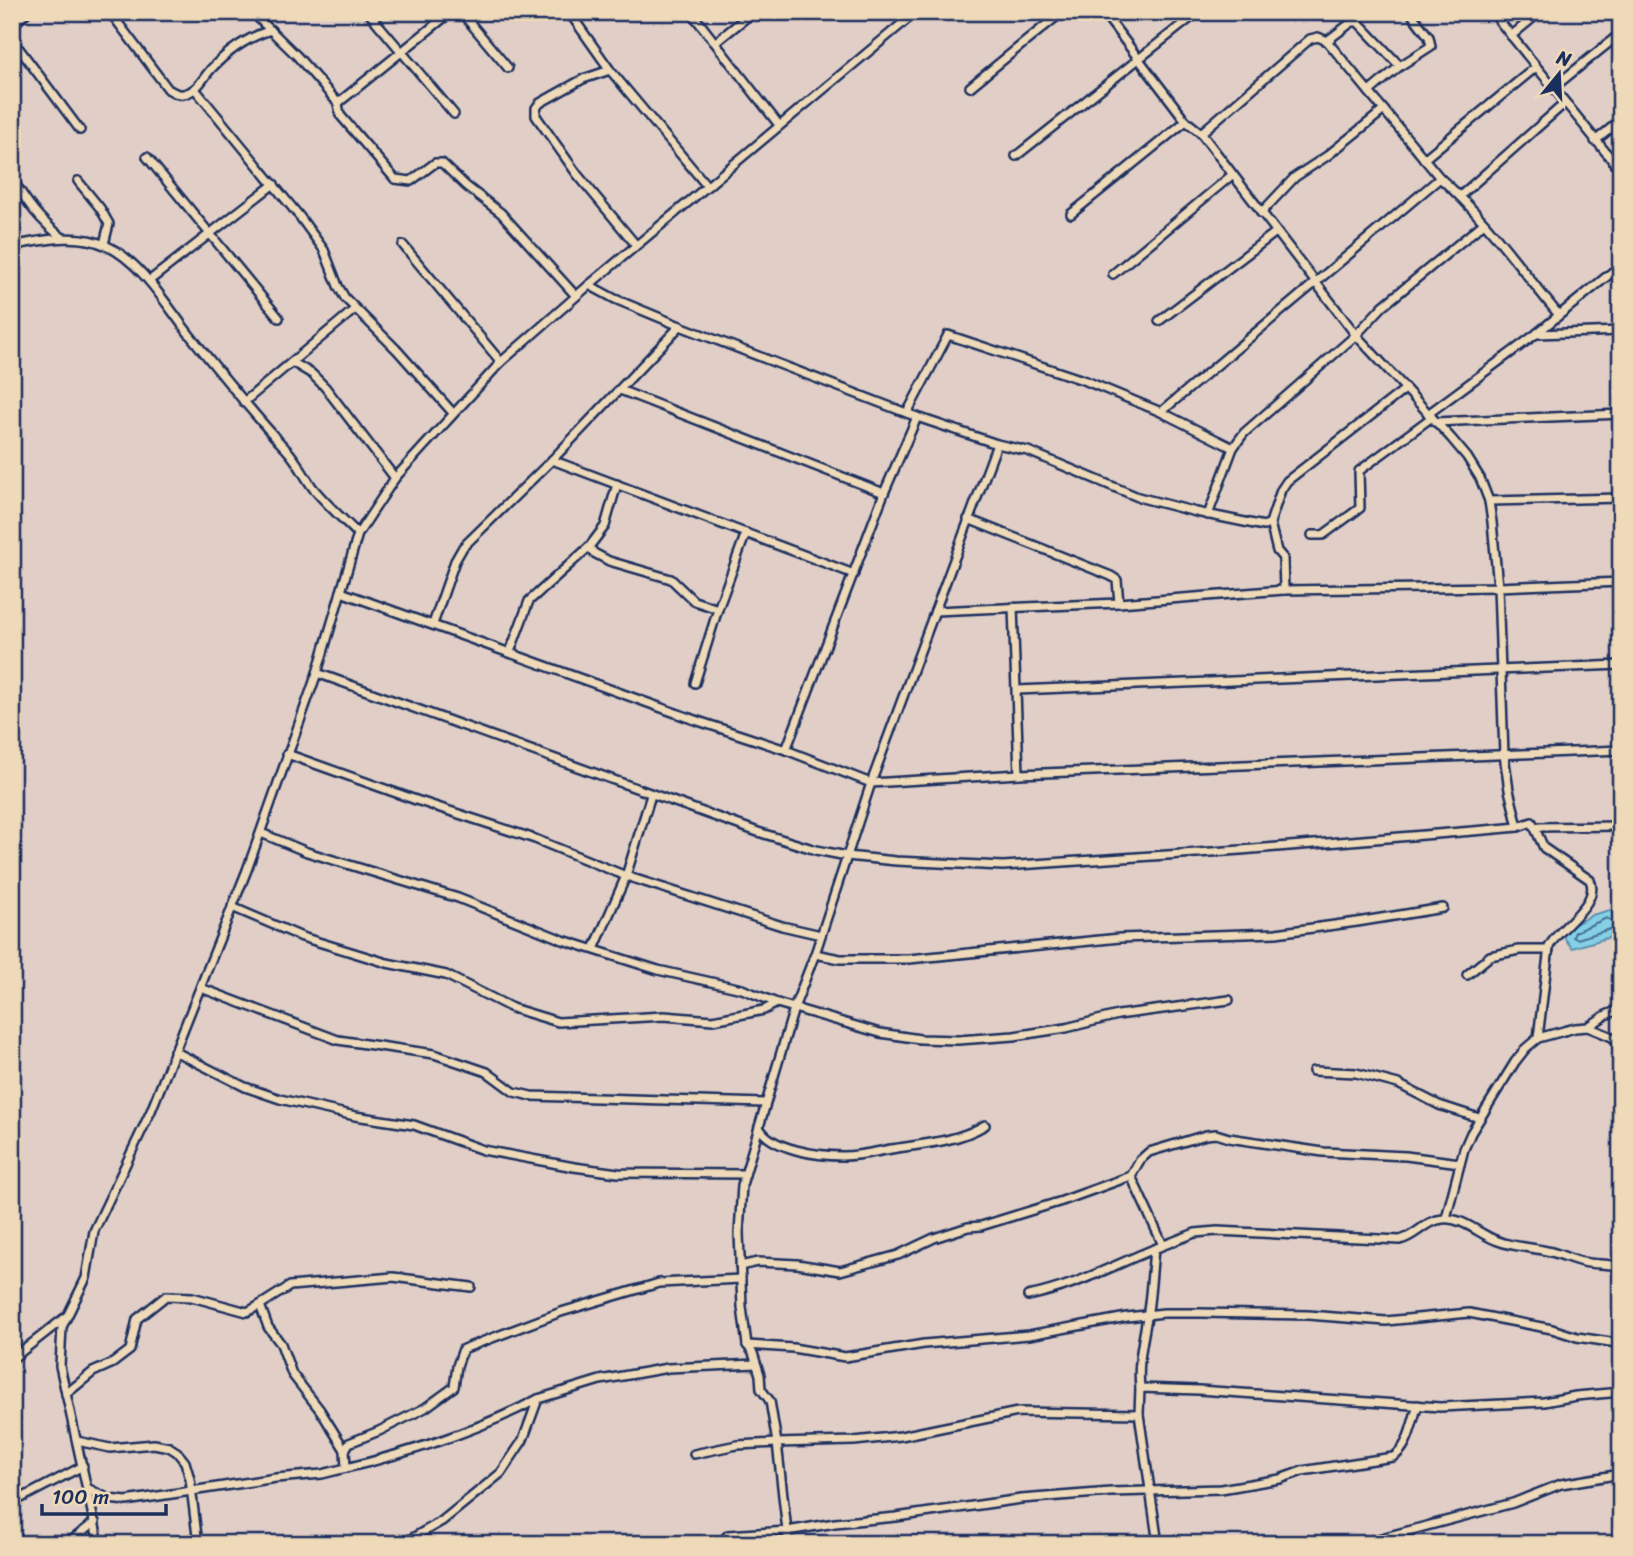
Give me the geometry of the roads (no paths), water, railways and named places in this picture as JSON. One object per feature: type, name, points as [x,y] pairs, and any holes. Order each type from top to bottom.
[{"type":"street","points":[[12,26],[27,12]]},
{"type":"street","points":[[110,12],[168,89],[176,94],[195,89],[212,68],[237,46],[253,35],[271,30]]},
{"type":"street","points":[[252,12],[338,103],[341,115],[395,179],[411,181],[435,163],[442,163],[501,214],[576,296]]},
{"type":"street","points":[[368,12],[454,114]]},
{"type":"street","points":[[338,103],[452,12]]},
{"type":"street","points":[[461,12],[508,68]]},
{"type":"street","points":[[569,12],[610,71],[707,186]]},
{"type":"street","points":[[691,12],[779,125]]},
{"type":"street","points":[[716,42],[753,12]]},
{"type":"street","points":[[99,1544],[60,1366],[62,1327],[86,1278],[94,1231],[151,1111],[261,833],[317,673],[358,534],[395,478],[501,362],[636,245],[916,12]]},
{"type":"street","points":[[970,87],[1062,12]]},
{"type":"street","points":[[1102,12],[1186,121],[1201,133],[1356,335],[1467,457],[1479,478],[1489,501],[1498,587],[1504,755],[1508,790],[1518,827]]},
{"type":"street","points":[[1016,156],[1198,12]]},
{"type":"street","points":[[1368,92],[1400,66],[1431,46],[1429,37],[1413,16],[1416,12]]},
{"type":"street","points":[[1492,12],[1621,171]]},
{"type":"street","points":[[1511,36],[1539,12]]},
{"type":"street","points":[[1326,41],[1352,22],[1358,22],[1400,66]]},
{"type":"street","points":[[1553,88],[1621,33]]},
{"type":"street","points":[[1201,133],[1310,39],[1318,37],[1326,41],[1440,178],[1484,223],[1558,314]]},
{"type":"street","points":[[12,39],[80,130]]},
{"type":"street","points":[[1424,159],[1536,67]]},
{"type":"street","points":[[610,71],[583,79],[540,103],[536,108],[536,116],[577,174],[636,245]]},
{"type":"street","points":[[195,89],[274,184],[324,250],[338,286],[355,309],[397,350],[453,413]]},
{"type":"street","points":[[1460,196],[1565,103]]},
{"type":"street","points":[[1261,213],[1384,110]]},
{"type":"street","points":[[1595,141],[1621,120]]},
{"type":"street","points":[[1071,214],[1186,121]]},
{"type":"street","points":[[147,158],[279,318]]},
{"type":"street","points":[[1113,274],[1232,175]]},
{"type":"street","points":[[12,178],[32,211],[45,225],[64,238]]},
{"type":"street","points":[[1161,412],[1440,178]]},
{"type":"street","points":[[78,181],[109,224],[103,244]]},
{"type":"street","points":[[149,281],[274,184]]},
{"type":"street","points":[[1208,514],[1233,448],[1244,433],[1356,335],[1383,306],[1484,223]]},
{"type":"street","points":[[1159,321],[1276,232]]},
{"type":"street","points":[[12,246],[64,238],[84,238],[123,254],[149,281],[244,402],[286,449],[314,489],[358,534]]},
{"type":"street","points":[[404,245],[501,362]]},
{"type":"street","points":[[1311,535],[1323,535],[1360,508],[1359,471],[1431,418],[1621,265]]},
{"type":"street","points":[[589,285],[680,326],[917,417],[997,444],[1028,451],[1138,497],[1264,526],[1270,523]]},
{"type":"street","points":[[244,402],[355,309]]},
{"type":"street","points":[[433,624],[455,561],[463,547],[552,460],[680,326]]},
{"type":"street","points":[[1536,334],[1621,331]]},
{"type":"street","points":[[907,412],[948,335],[1064,373],[1161,412],[1233,448]]},
{"type":"street","points":[[292,362],[312,374],[324,387],[395,478]]},
{"type":"street","points":[[620,390],[884,493]]},
{"type":"street","points":[[1284,590],[1283,558],[1277,551],[1270,523],[1281,490],[1287,481],[1404,390]]},
{"type":"street","points":[[1431,418],[1621,414]]},
{"type":"street","points":[[786,750],[884,493],[917,417]]},
{"type":"street","points":[[789,1544],[771,1401],[761,1389],[756,1364],[747,1345],[739,1233],[745,1174],[794,1008],[872,783],[997,444]]},
{"type":"street","points":[[552,460],[854,574]]},
{"type":"street","points":[[510,652],[529,601],[589,547],[605,527],[617,484]]},
{"type":"street","points":[[1489,501],[1621,498]]},
{"type":"street","points":[[968,519],[1111,576],[1117,580],[1119,603]]},
{"type":"street","points":[[695,683],[746,533]]},
{"type":"street","points":[[589,547],[609,561],[671,579],[694,601],[718,609]]},
{"type":"street","points":[[936,611],[1119,603],[1284,590],[1621,582]]},
{"type":"street","points":[[341,592],[872,783],[1019,774],[1621,750]]},
{"type":"street","points":[[1013,607],[1019,774]]},
{"type":"street","points":[[1017,690],[1621,665]]},
{"type":"street","points":[[317,673],[758,832],[816,850],[847,856],[937,864],[1040,864],[1518,827],[1532,822],[1544,848],[1590,880],[1593,887],[1590,899],[1553,939],[1549,950],[1538,1038]]},
{"type":"street","points":[[287,754],[546,843],[626,876],[782,926],[821,935]]},
{"type":"street","points":[[594,950],[626,876],[651,795]]},
{"type":"street","points":[[1536,827],[1621,826]]},
{"type":"street","points":[[261,833],[307,852],[458,898],[563,940],[658,970],[742,989],[777,1003],[880,1033],[920,1039],[958,1040],[1014,1036],[1066,1028],[1118,1015],[1229,1000]]},
{"type":"street","points":[[232,906],[302,937],[387,963],[446,975],[512,1008],[558,1022],[664,1016],[709,1021],[764,1010],[777,1003]]},
{"type":"street","points":[[814,954],[840,959],[909,959],[1120,938],[1276,933],[1443,908]]},
{"type":"street","points":[[1467,975],[1490,956],[1519,950],[1549,950]]},
{"type":"street","points":[[201,988],[338,1040],[434,1054],[487,1072],[514,1091],[531,1096],[765,1103]]},
{"type":"street","points":[[1588,1027],[1621,1009]]},
{"type":"street","points":[[1446,1218],[1467,1141],[1515,1062],[1538,1038],[1588,1027],[1612,1037],[1621,1045]]},
{"type":"street","points":[[174,1051],[245,1087],[280,1099],[355,1116],[414,1125],[484,1150],[618,1172],[745,1174]]},
{"type":"street","points":[[1313,1071],[1356,1073],[1398,1084],[1438,1105],[1479,1118]]},
{"type":"street","points":[[759,1126],[772,1142],[808,1152],[846,1156],[950,1139],[985,1125]]},
{"type":"street","points":[[740,1266],[758,1262],[797,1264],[840,1271],[864,1266],[898,1255],[934,1238],[968,1227],[981,1226],[1131,1176],[1140,1160],[1149,1152],[1206,1135],[1216,1134],[1323,1152],[1406,1156],[1460,1163]]},
{"type":"street","points":[[1131,1176],[1163,1245]]},
{"type":"street","points":[[1028,1296],[1091,1278],[1195,1233],[1217,1231],[1400,1240],[1410,1237],[1436,1220],[1446,1218],[1467,1224],[1484,1236],[1502,1243],[1549,1251],[1582,1262],[1621,1267]]},
{"type":"street","points":[[1154,1249],[1138,1371],[1139,1414],[1158,1544]]},
{"type":"street","points":[[66,1394],[93,1372],[113,1363],[130,1350],[137,1319],[166,1296],[192,1297],[247,1312],[290,1286],[393,1277],[471,1287]]},
{"type":"street","points":[[345,1450],[355,1440],[379,1432],[425,1408],[454,1387],[463,1349],[561,1312],[659,1283],[741,1279]]},
{"type":"street","points":[[260,1305],[268,1327],[281,1345],[292,1374],[320,1410],[345,1450],[346,1468]]},
{"type":"street","points":[[747,1345],[793,1348],[845,1357],[924,1344],[1029,1335],[1147,1315],[1201,1313],[1308,1315],[1386,1321],[1469,1313],[1617,1343]]},
{"type":"street","points":[[12,1359],[68,1316]]},
{"type":"street","points":[[89,1489],[109,1499],[126,1501],[346,1468],[404,1454],[500,1419],[538,1399],[600,1380],[668,1368],[756,1364]]},
{"type":"street","points":[[1140,1388],[1440,1407],[1544,1402],[1621,1392]]},
{"type":"street","points":[[402,1544],[442,1521],[501,1473],[523,1440],[538,1399]]},
{"type":"street","points":[[720,1544],[728,1535],[788,1531],[1021,1499],[1111,1492],[1220,1489],[1280,1479],[1302,1471],[1393,1457],[1400,1453],[1404,1445],[1418,1405]]},
{"type":"street","points":[[694,1454],[737,1445],[855,1441],[901,1436],[1018,1412],[1139,1414]]},
{"type":"street","points":[[77,1441],[110,1448],[154,1444],[169,1447],[185,1462],[193,1492],[191,1500],[198,1544]]},
{"type":"street","points":[[12,1503],[83,1466]]},
{"type":"street","points":[[1359,1544],[1513,1503],[1561,1483],[1621,1474]]},
{"type":"street","points":[[68,1544],[94,1522]]},
{"type":"water","points":[[1610,910],[1621,920],[1621,934],[1572,948],[1560,932],[1592,915]]}]
